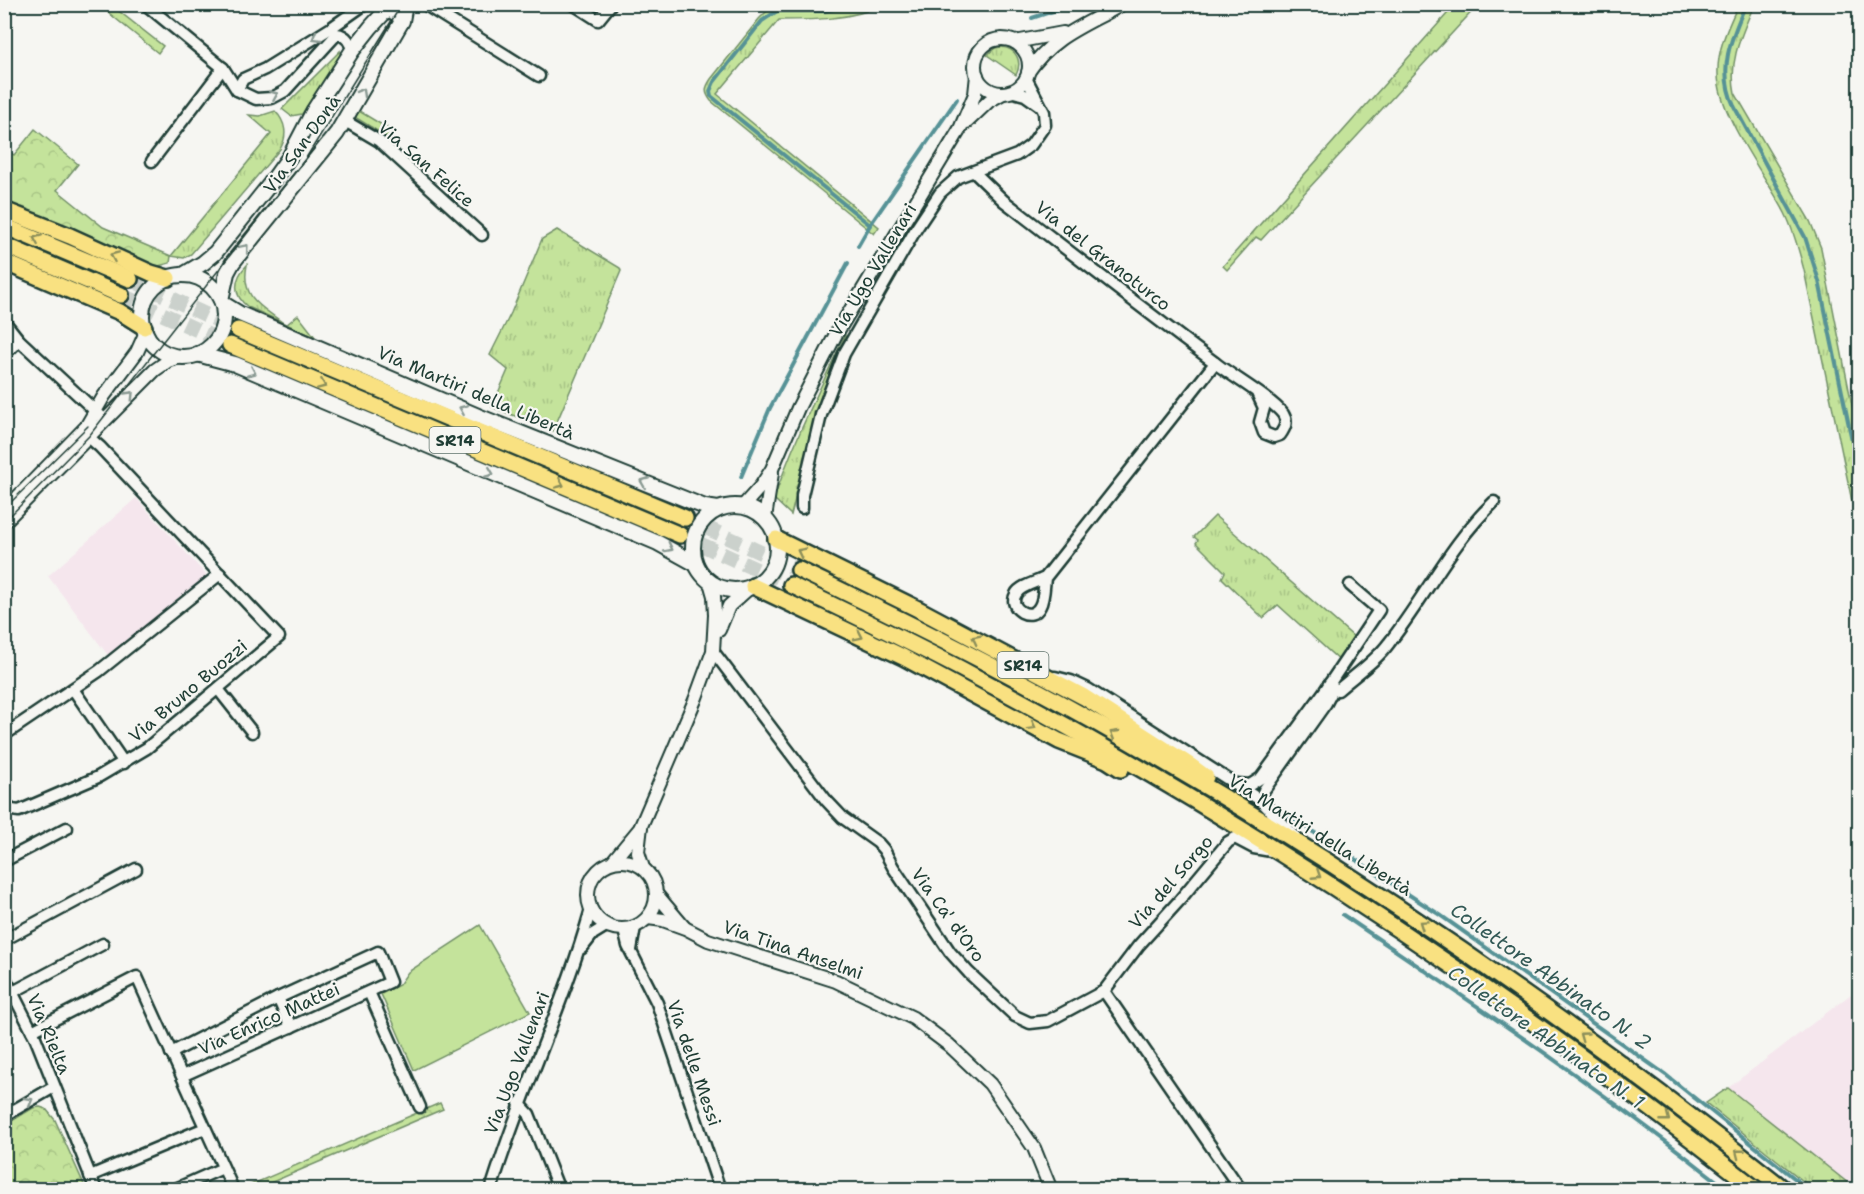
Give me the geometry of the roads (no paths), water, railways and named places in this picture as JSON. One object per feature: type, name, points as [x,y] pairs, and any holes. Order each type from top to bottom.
[{"type":"main road","name":"Via San Donà","points":[[182,356],[197,354],[211,345],[221,331],[224,314],[221,301],[227,273],[233,262],[345,121],[402,21],[405,4]]},
{"type":"main road","name":"Via San Donà","points":[[145,330],[143,309],[147,298],[158,284],[202,263],[215,253],[290,156],[314,110],[352,51],[387,6]]},
{"type":"main road","points":[[4,210],[151,273],[175,277],[194,276],[213,288],[221,301]]},
{"type":"main road","points":[[4,226],[129,279]]},
{"type":"main road","points":[[4,245],[121,295]]},
{"type":"main road","points":[[4,262],[127,315],[145,330],[158,348],[169,354],[182,356]]},
{"type":"main road","name":"Via Martiri della Libertà","points":[[221,301],[240,314],[478,416],[705,507],[718,509]]},
{"type":"main road","name":"Via Martiri della Libertà","points":[[238,330],[364,385],[685,518]]},
{"type":"main road","name":"SR14","points":[[230,345],[681,535]]},
{"type":"main road","points":[[197,354],[235,364],[658,543],[696,564],[710,582],[722,588],[735,590],[751,587],[765,578],[773,567],[777,553],[772,528],[765,518],[743,506],[718,509],[707,516],[696,532],[693,551],[696,564]]},
{"type":"main road","name":"SR14","points":[[776,539],[918,609],[1102,708],[1191,766],[1255,816]]},
{"type":"main road","name":"Via Martiri della Libertà","points":[[799,570],[1008,675],[1167,764],[1308,849],[1447,940],[1570,1026],[1672,1101],[1785,1190]]},
{"type":"main road","name":"Via Martiri della Libertà","points":[[791,585],[979,678],[1195,801],[1282,854],[1428,948],[1560,1040],[1757,1190]]},
{"type":"main road","name":"SR14","points":[[751,587],[806,610],[911,661],[1059,741],[1107,760],[1132,775],[1195,801]]},
{"type":"street","points":[[146,4],[223,68],[237,90],[256,99],[265,100],[278,95],[292,84],[337,34],[348,40],[352,51]]},
{"type":"street","points":[[237,90],[243,79],[293,52],[364,4]]},
{"type":"street","points":[[424,4],[539,76]]},
{"type":"street","points":[[573,4],[598,20],[611,4]]},
{"type":"street","name":"Via Ugo Vallenari","points":[[960,129],[985,104],[1017,88],[1043,51],[1070,32],[1122,4]]},
{"type":"street","points":[[387,6],[402,21]]},
{"type":"street","name":"Via Ugo Vallenari","points":[[743,506],[761,486],[772,469],[798,408],[836,334],[960,129],[975,94],[977,56],[986,45],[1000,39],[1015,42],[1070,32]]},
{"type":"street","points":[[1015,42],[1026,53],[1027,75],[1041,107]]},
{"type":"street","points":[[223,68],[242,75],[250,75]]},
{"type":"street","points":[[152,161],[223,68]]},
{"type":"street","points":[[977,75],[988,89],[1025,95],[1041,107]]},
{"type":"street","name":"Via Ugo Vallenari","points":[[802,508],[802,495],[821,415],[848,345],[912,236],[940,193],[958,177],[1017,155],[1031,145],[1045,125],[1045,116],[1041,107]]},
{"type":"street","name":"Via San Felice","points":[[345,121],[380,141],[482,235]]},
{"type":"street","name":"Via del Granoturco","points":[[974,172],[1004,201],[1257,393]]},
{"type":"street","points":[[4,321],[19,340],[101,416]]},
{"type":"street","name":"Via San Donà","points":[[101,416],[109,390],[135,356],[145,330]]},
{"type":"street","points":[[4,355],[19,340]]},
{"type":"street","name":"Via San Donà","points":[[4,511],[101,416],[159,367],[182,356]]},
{"type":"street","points":[[1045,578],[1215,363]]},
{"type":"street","points":[[4,522],[85,434]]},
{"type":"street","name":"Via Bruno Buozzi","points":[[4,804],[12,810],[19,811],[98,777],[124,763],[167,733],[279,637],[85,434]]},
{"type":"street","name":"Via Ugo Vallenari","points":[[765,518],[772,469]]},
{"type":"street","points":[[1332,686],[1338,690],[1388,645],[1448,555],[1481,514],[1494,502]]},
{"type":"street","points":[[4,735],[99,671],[220,574]]},
{"type":"street","points":[[710,582],[715,605],[713,648]]},
{"type":"street","points":[[1235,784],[1250,785],[1261,778],[1332,686],[1379,610],[1350,585]]},
{"type":"street","points":[[612,862],[641,826],[695,700],[729,606],[751,587]]},
{"type":"street","name":"Via Ca' d'Oro","points":[[713,648],[830,805],[884,850],[950,952],[999,1003],[1023,1020],[1038,1023],[1047,1021],[1104,991]]},
{"type":"street","points":[[1037,672],[1071,681],[1088,689],[1260,800],[1308,849]]},
{"type":"street","points":[[1260,800],[1264,789],[1326,704],[1332,686]]},
{"type":"street","points":[[73,689],[124,763]]},
{"type":"street","points":[[218,689],[252,732]]},
{"type":"street","points":[[641,826],[638,852],[643,868]]},
{"type":"street","points":[[4,861],[67,828]]},
{"type":"street","name":"Via del Sorgo","points":[[1104,991],[1139,945],[1178,903],[1228,842],[1235,838],[1254,848],[1282,854]]},
{"type":"street","points":[[623,860],[643,868],[655,884],[657,895],[656,903],[648,918],[629,929],[606,926],[598,920],[591,909],[588,894],[590,883],[603,867],[612,862],[623,860]]},
{"type":"street","points":[[4,940],[136,869]]},
{"type":"street","name":"Via Tina Anselmi","points":[[657,895],[685,928]]},
{"type":"street","name":"Via Ugo Vallenari","points":[[491,1190],[519,1104],[580,950],[591,909]]},
{"type":"street","name":"Via Tina Anselmi","points":[[648,918],[663,920],[708,940],[836,981],[913,1018],[949,1045],[990,1084],[1034,1149],[1051,1190]]},
{"type":"street","name":"Via Ugo Vallenari","points":[[580,950],[593,934],[606,926]]},
{"type":"street","name":"Via delle Messi","points":[[629,929],[631,950],[657,1003],[720,1190]]},
{"type":"street","points":[[13,992],[103,944]]},
{"type":"street","name":"Via Enrico Mattei","points":[[182,1076],[390,982],[378,952],[278,998]]},
{"type":"street","name":"Via Rielta","points":[[4,976],[32,1031],[54,1087],[4,1116]]},
{"type":"street","points":[[32,1031],[137,978],[233,1189]]},
{"type":"street","points":[[1104,991],[1241,1190]]},
{"type":"street","name":"Via Enrico Mattei","points":[[369,992],[420,1107]]},
{"type":"street","points":[[171,1053],[278,998],[291,1027]]},
{"type":"street","points":[[54,1087],[96,1190]]},
{"type":"street","points":[[519,1104],[529,1114],[559,1190]]},
{"type":"street","points":[[90,1176],[205,1128]]},
{"type":"street","points":[[173,1190],[223,1168]]},
{"type":"waterway","points":[[862,4],[823,11],[777,11],[762,21],[714,82],[710,91],[711,96],[870,225]]},
{"type":"waterway","points":[[1032,18],[1074,4]]},
{"type":"waterway","points":[[1746,4],[1735,29],[1728,54],[1726,67],[1729,93],[1805,237],[1819,281],[1860,479]]},
{"type":"waterway","points":[[858,246],[957,99]]},
{"type":"waterway","points":[[741,477],[770,408],[848,263]]},
{"type":"waterway","name":"Collettore Abbinato N. 2","points":[[1269,803],[1440,915],[1666,1075],[1809,1190]]},
{"type":"waterway","name":"Collettore Abbinato N. 1","points":[[1343,915],[1587,1083],[1728,1190]]},
{"type":"tunnel","points":[[130,279],[238,330]]},
{"type":"tunnel","points":[[121,295],[230,345]]},
{"type":"tunnel","points":[[685,518],[799,570]]},
{"type":"tunnel","points":[[680,535],[791,585]]},
{"type":"tram line","points":[[4,522],[89,436],[306,158],[402,4]]},
{"type":"tram line","points":[[4,509],[88,426]]}]
